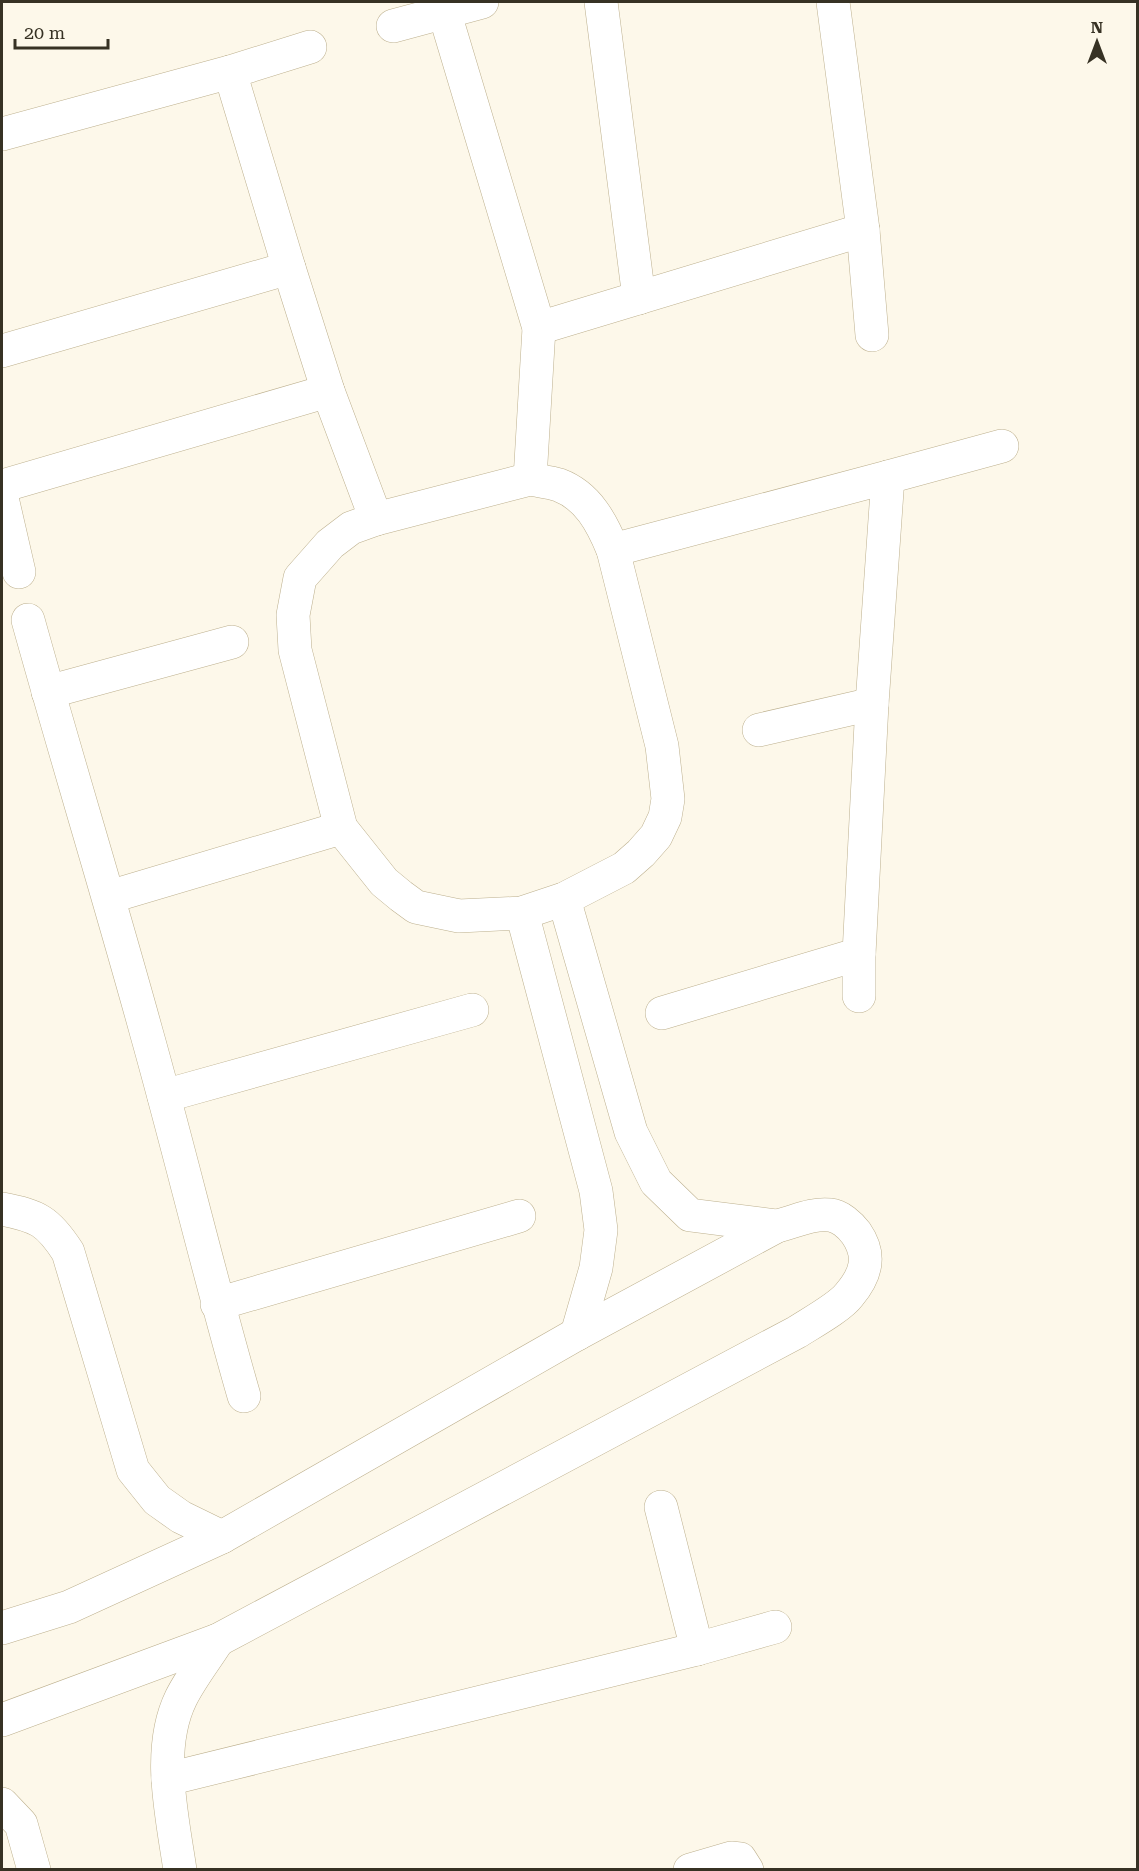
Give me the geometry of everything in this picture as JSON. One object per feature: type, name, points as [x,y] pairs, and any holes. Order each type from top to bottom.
[{"type":"street","points":[[393,26],[482,2]]},
{"type":"street","points":[[601,2],[639,298]]},
{"type":"street","points":[[833,2],[863,230],[872,335]]},
{"type":"street","points":[[444,11],[539,328],[530,479]]},
{"type":"street","points":[[2,134],[230,72],[310,47]]},
{"type":"street","points":[[230,72],[328,391],[376,519]]},
{"type":"street","points":[[539,328],[863,230]]},
{"type":"street","points":[[2,351],[289,268]]},
{"type":"street","points":[[2,486],[328,391]]},
{"type":"street","points":[[613,550],[1002,446]]},
{"type":"street","points":[[859,996],[859,954],[872,704],[888,477]]},
{"type":"street","points":[[530,479],[559,486],[580,497],[602,522],[613,550],[662,746],[668,799],[665,817],[656,836],[624,868],[564,899],[522,913],[459,916],[416,907],[384,882],[341,828],[295,650],[292,615],[300,578],[330,544],[351,528],[376,519],[530,479]]},
{"type":"street","points":[[2,498],[19,572]]},
{"type":"street","points":[[28,620],[109,897],[164,1096],[217,1304],[244,1395]]},
{"type":"street","points":[[48,692],[232,642]]},
{"type":"street","points":[[759,730],[872,704]]},
{"type":"street","points":[[109,897],[341,828]]},
{"type":"street","points":[[564,899],[631,1132],[656,1182],[690,1215],[777,1227]]},
{"type":"street","points":[[522,913],[596,1191],[601,1230],[596,1269],[577,1334]]},
{"type":"street","points":[[662,1013],[859,954]]},
{"type":"street","points":[[164,1096],[472,1010]]},
{"type":"street","points":[[2,1209],[23,1213],[41,1220],[57,1235],[68,1252],[134,1470],[157,1500],[181,1517],[222,1537]]},
{"type":"street","points":[[2,1628],[69,1606],[222,1537],[577,1334],[777,1227],[810,1215],[832,1215],[850,1226],[863,1243],[866,1260],[862,1277],[848,1298],[797,1332],[218,1640],[2,1720]]},
{"type":"street","points":[[217,1304],[519,1216]]},
{"type":"street","points":[[661,1507],[697,1648]]},
{"type":"street","points":[[168,1779],[775,1627]]},
{"type":"street","points":[[180,1869],[168,1779],[169,1739],[181,1698],[218,1640]]},
{"type":"street","points":[[2,1804],[21,1824],[33,1869]]},
{"type":"street","points":[[690,1869],[731,1858],[740,1858],[747,1869]]}]
